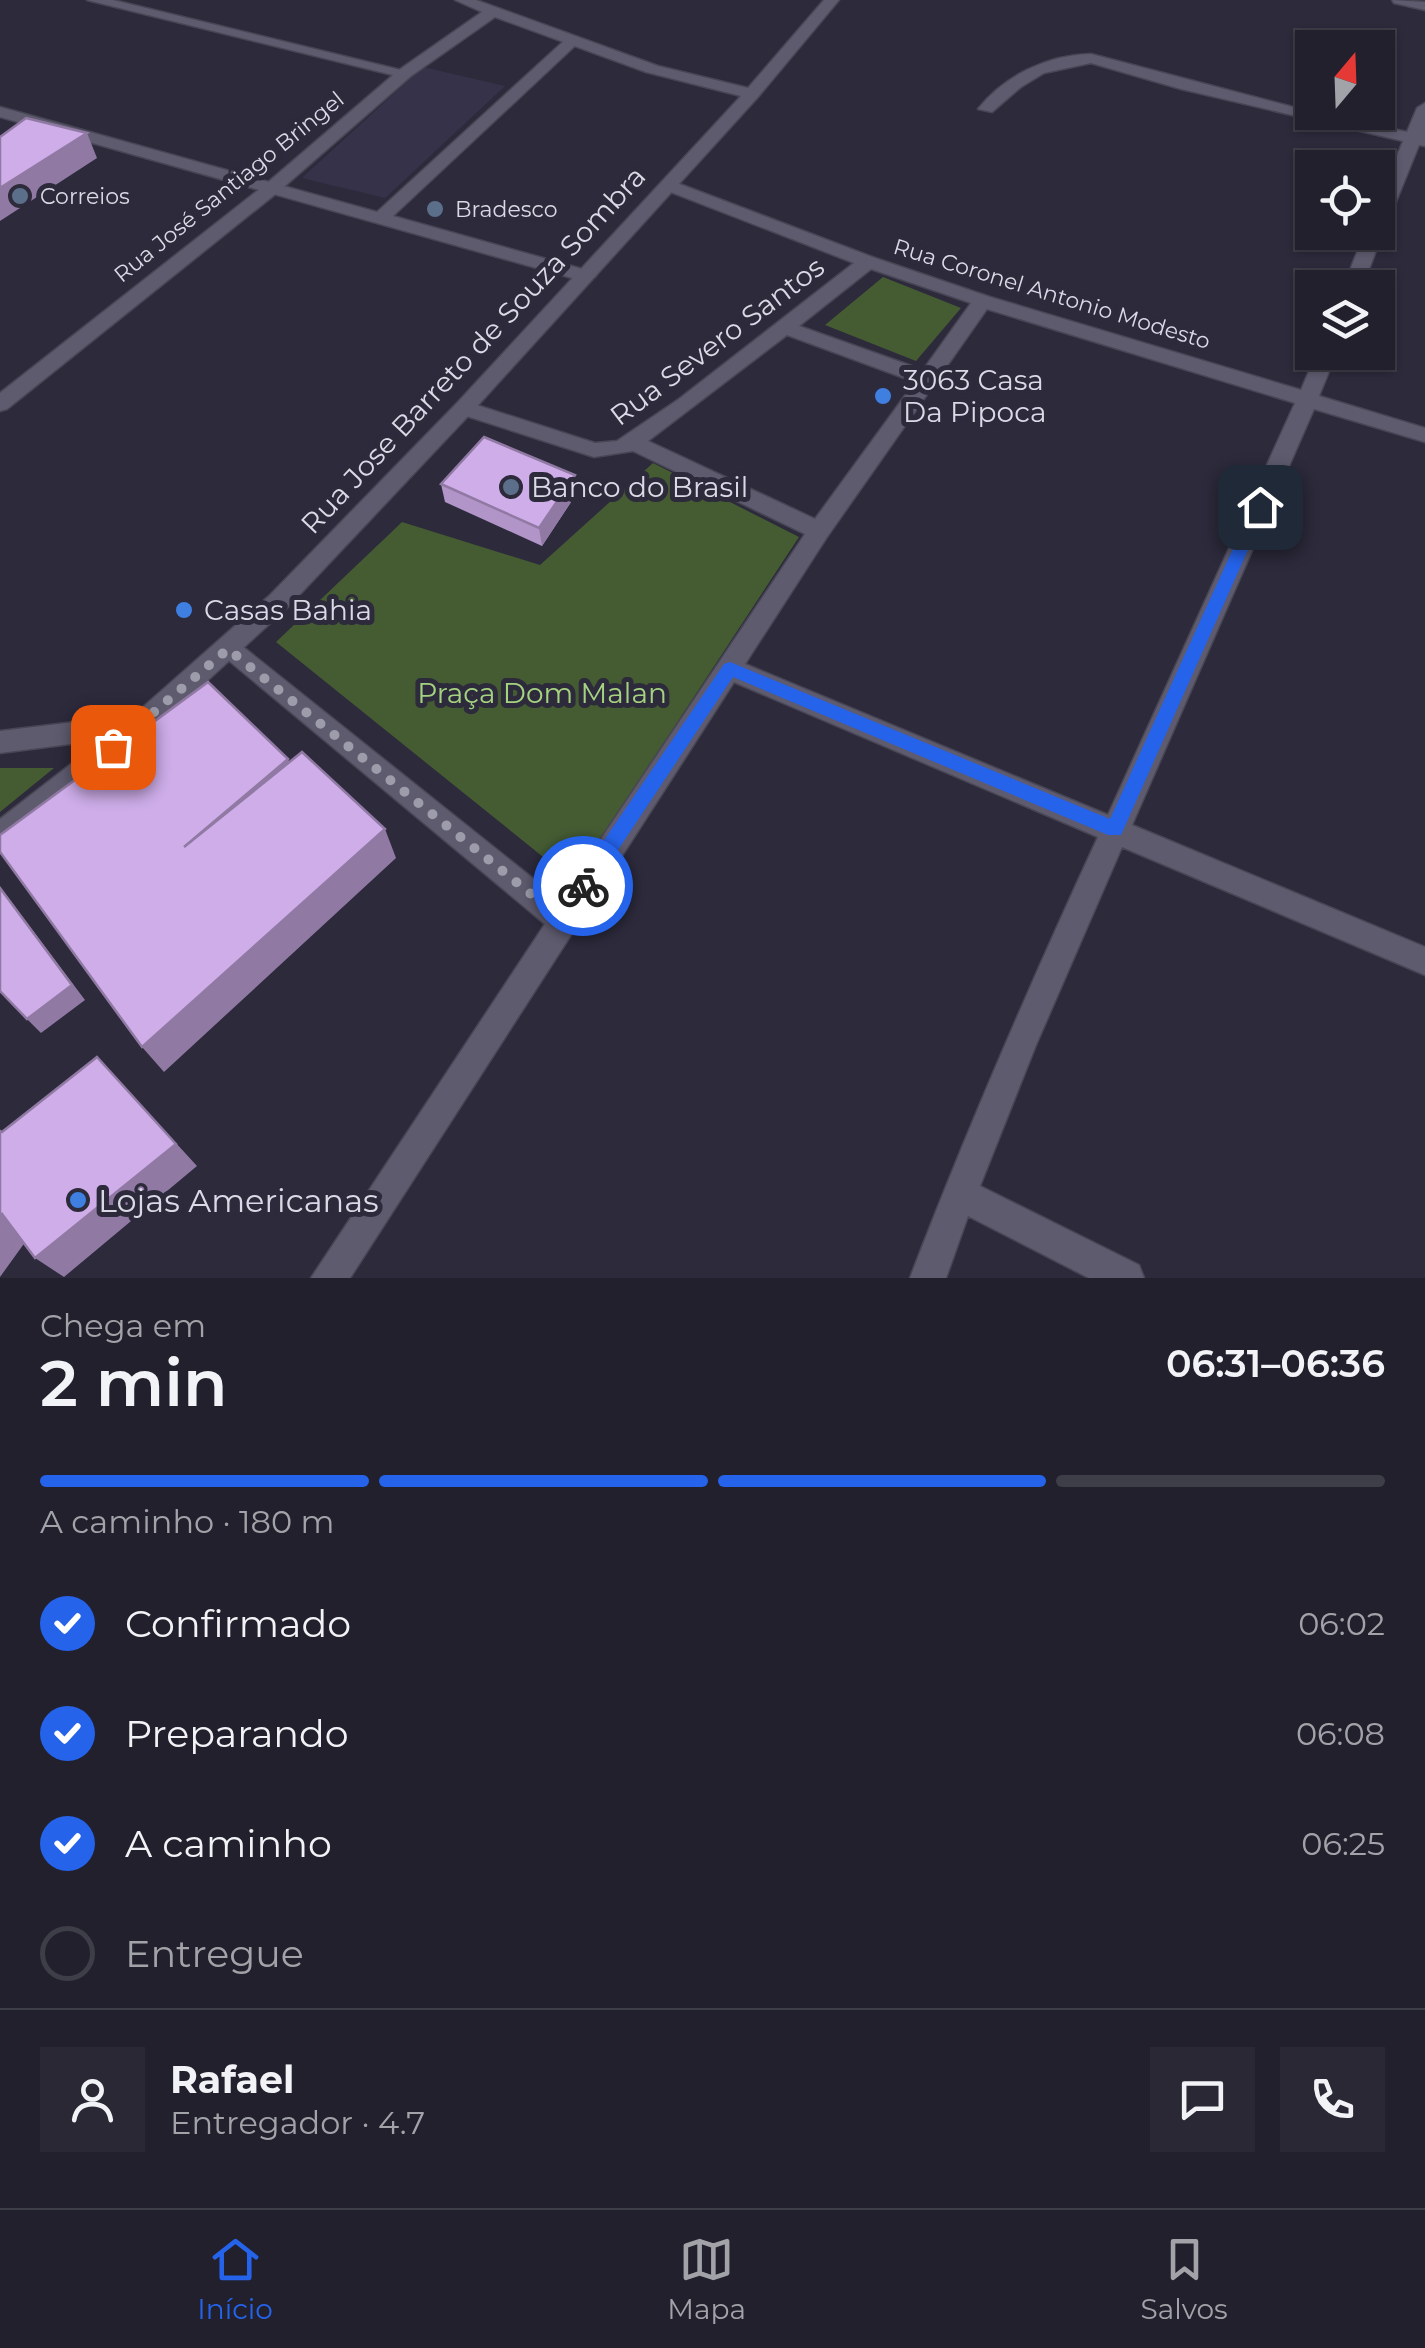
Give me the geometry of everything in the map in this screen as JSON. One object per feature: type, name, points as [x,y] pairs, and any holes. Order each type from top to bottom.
[{"type":"street","points":[[94,0],[405,73]]},
{"type":"street","points":[[462,0],[652,70],[752,94]]},
{"type":"street","name":"Rua Jose Barreto de Souza Sombra","points":[[0,835],[142,724],[228,649],[464,408],[752,94],[832,0]]},
{"type":"street","points":[[1400,0],[1425,6]]},
{"type":"street","name":"Rua José Santiago Bringel","points":[[0,404],[272,188],[405,73],[492,12]]},
{"type":"street","points":[[381,218],[571,42]]},
{"type":"street","points":[[986,110],[1003,88],[1068,61],[1098,59],[1204,90],[1418,139]]},
{"type":"street","points":[[1395,188],[1418,139],[1425,108]]},
{"type":"street","points":[[0,112],[586,276]]},
{"type":"street","name":"Rua Coronel Antonio Modesto","points":[[669,185],[868,262],[983,300],[1425,434]]},
{"type":"street","name":"Rua Severo Santos","points":[[464,408],[594,450],[616,450],[634,443],[868,262]]},
{"type":"street","points":[[329,1278],[819,531],[983,300]]},
{"type":"street","points":[[784,327],[925,378]]},
{"type":"street","points":[[928,1278],[958,1193],[1114,829],[1319,370]]},
{"type":"street","points":[[634,443],[819,531]]},
{"type":"street","points":[[228,649],[562,919]]},
{"type":"street","points":[[730,669],[1425,961]]},
{"type":"street","points":[[0,742],[142,724]]},
{"type":"street","points":[[958,1193],[1126,1278]]},
{"type":"shaded area","points":[[423,67],[505,86],[385,198],[302,178]]},
{"type":"green space","points":[[883,277],[961,308],[916,361],[825,325]]},
{"type":"green space","name":"Praça Dom Malan","points":[[653,463],[799,537],[573,881],[276,642],[402,522],[540,565]]},
{"type":"green space","points":[[0,768],[54,768],[0,812]]},
{"type":"building","points":[[26,118],[87,133],[0,188],[0,137]]},
{"type":"building","points":[[484,437],[575,475],[539,528],[441,484]]},
{"type":"building","points":[[208,682],[288,759],[184,847],[302,752],[385,829],[142,1047],[0,852],[0,835]]},
{"type":"building","points":[[0,888],[72,985],[27,1019],[0,991]]},
{"type":"building","name":"Lojas Americanas","points":[[97,1057],[176,1144],[35,1258],[0,1216],[0,1131]]},
{"type":"way so far","points":[[113,747],[228,649],[562,919],[583,886]]},
{"type":"place","name":"Correios","points":[[20,196]]},
{"type":"place","name":"Bradesco","points":[[435,209]]},
{"type":"place","name":"3063 Casa Da Pipoca","points":[[883,396]]},
{"type":"place","name":"Banco do Brasil","points":[[511,487]]},
{"type":"place","name":"Casas Bahia","points":[[184,610]]},
{"type":"place","name":"Lojas Americanas","points":[[78,1200]]},
{"type":"route","points":[[583,886],[730,669],[1114,829],[1260,507]]}]
